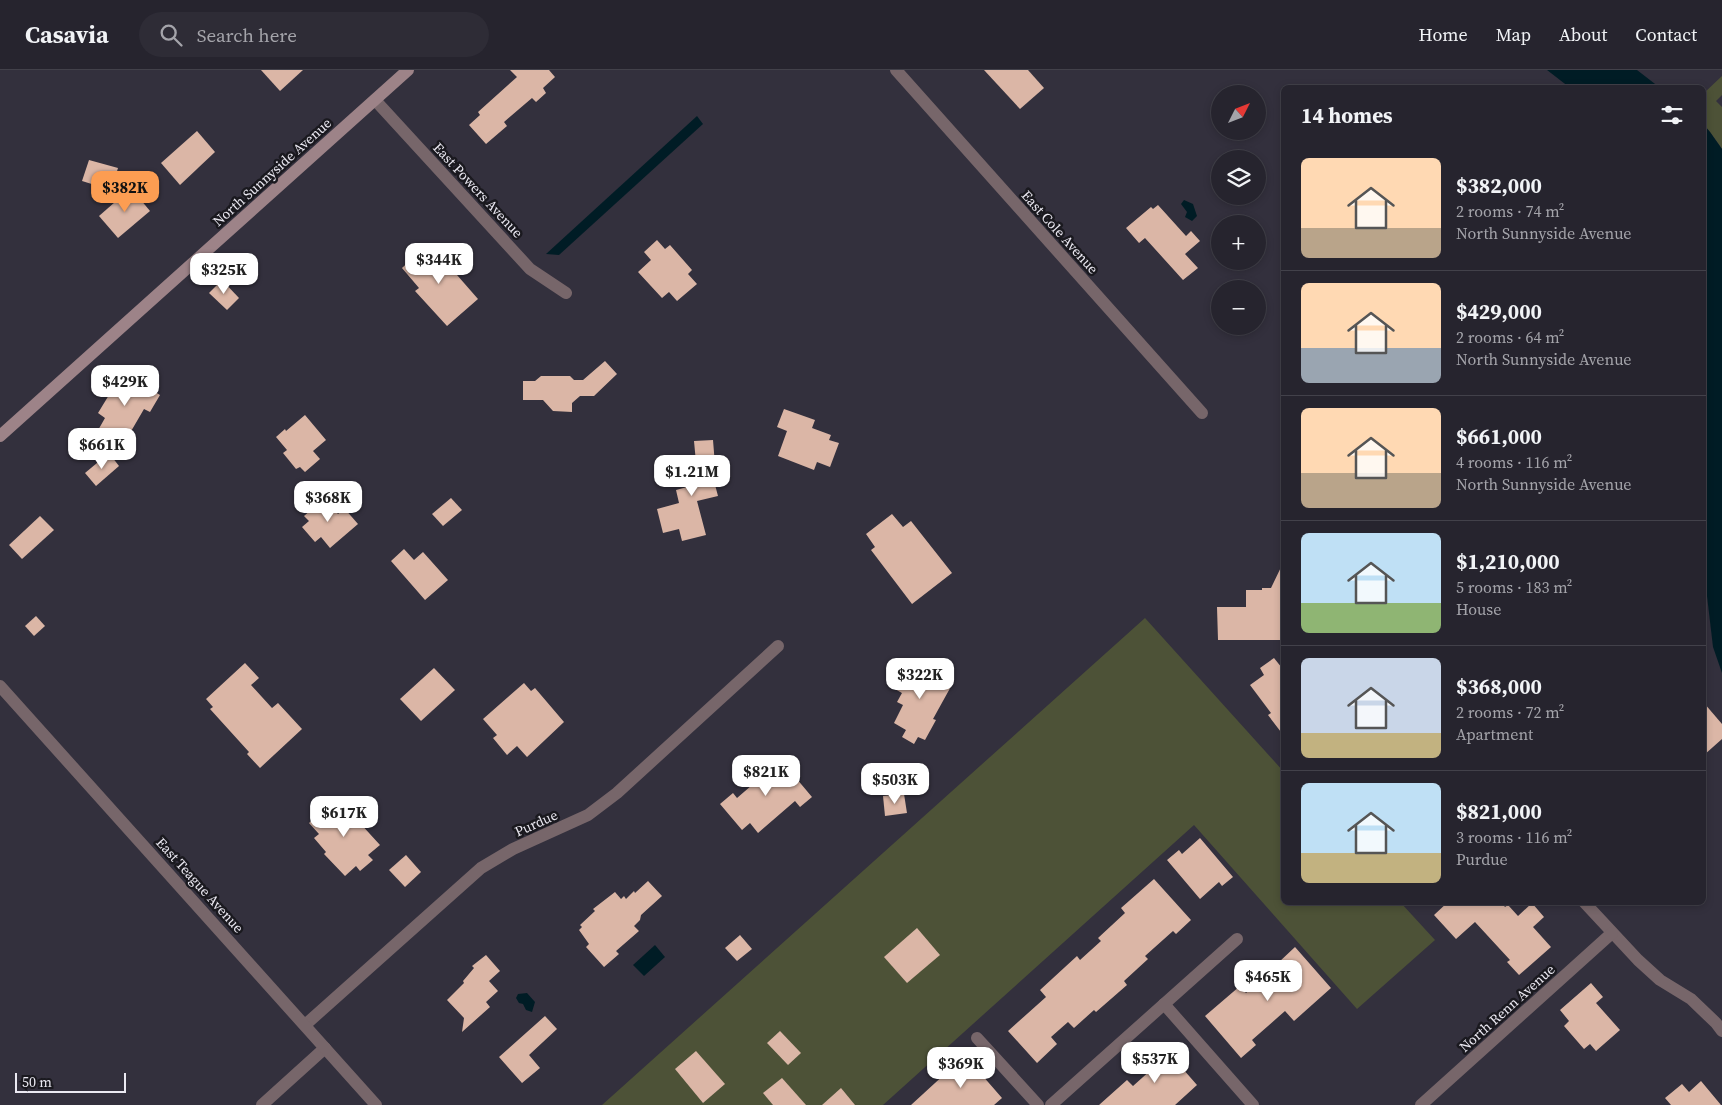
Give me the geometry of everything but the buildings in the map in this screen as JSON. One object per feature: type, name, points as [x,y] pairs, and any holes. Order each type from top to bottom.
[{"type":"main road","name":"North Sunnyside Avenue","points":[[0,436],[408,70]]},
{"type":"street","name":"East Cole Avenue","points":[[896,70],[1202,413]]},
{"type":"street","name":"East Powers Avenue","points":[[375,100],[530,269],[566,293]]},
{"type":"street","name":"Purdue","points":[[305,1025],[481,868],[513,849],[588,815],[617,793],[778,646]]},
{"type":"street","name":"East Teague Avenue","points":[[0,686],[376,1105]]},
{"type":"street","points":[[1587,905],[1638,960],[1660,980],[1691,999],[1722,1031]]},
{"type":"street","name":"North Renn Avenue","points":[[1421,1105],[1612,933]]},
{"type":"street","points":[[1051,1105],[1237,939]]},
{"type":"street","points":[[1164,1004],[1253,1105]]},
{"type":"street","points":[[977,1038],[1038,1105]]},
{"type":"street","points":[[262,1105],[325,1048]]},
{"type":"green space","points":[[1722,76],[1722,95],[1716,101],[1722,107],[1722,149],[1706,127],[1706,91]]},
{"type":"green space","points":[[1145,618],[1281,769],[1281,905],[1403,905],[1435,940],[1357,1009],[1194,825],[883,1105],[602,1105]]},
{"type":"water","points":[[1547,70],[1637,70],[1656,85],[1566,85]]},
{"type":"water","points":[[697,116],[703,124],[559,255],[546,254]]},
{"type":"water","points":[[1706,127],[1722,149],[1722,673],[1713,647],[1707,596]]},
{"type":"water","points":[[1184,200],[1193,204],[1197,216],[1192,221],[1185,217],[1187,212],[1181,204]]},
{"type":"water","points":[[655,945],[665,957],[644,976],[633,965]]},
{"type":"water","points":[[527,993],[535,1002],[532,1012],[526,1010],[523,1004],[519,1003],[516,998],[518,994]]}]
